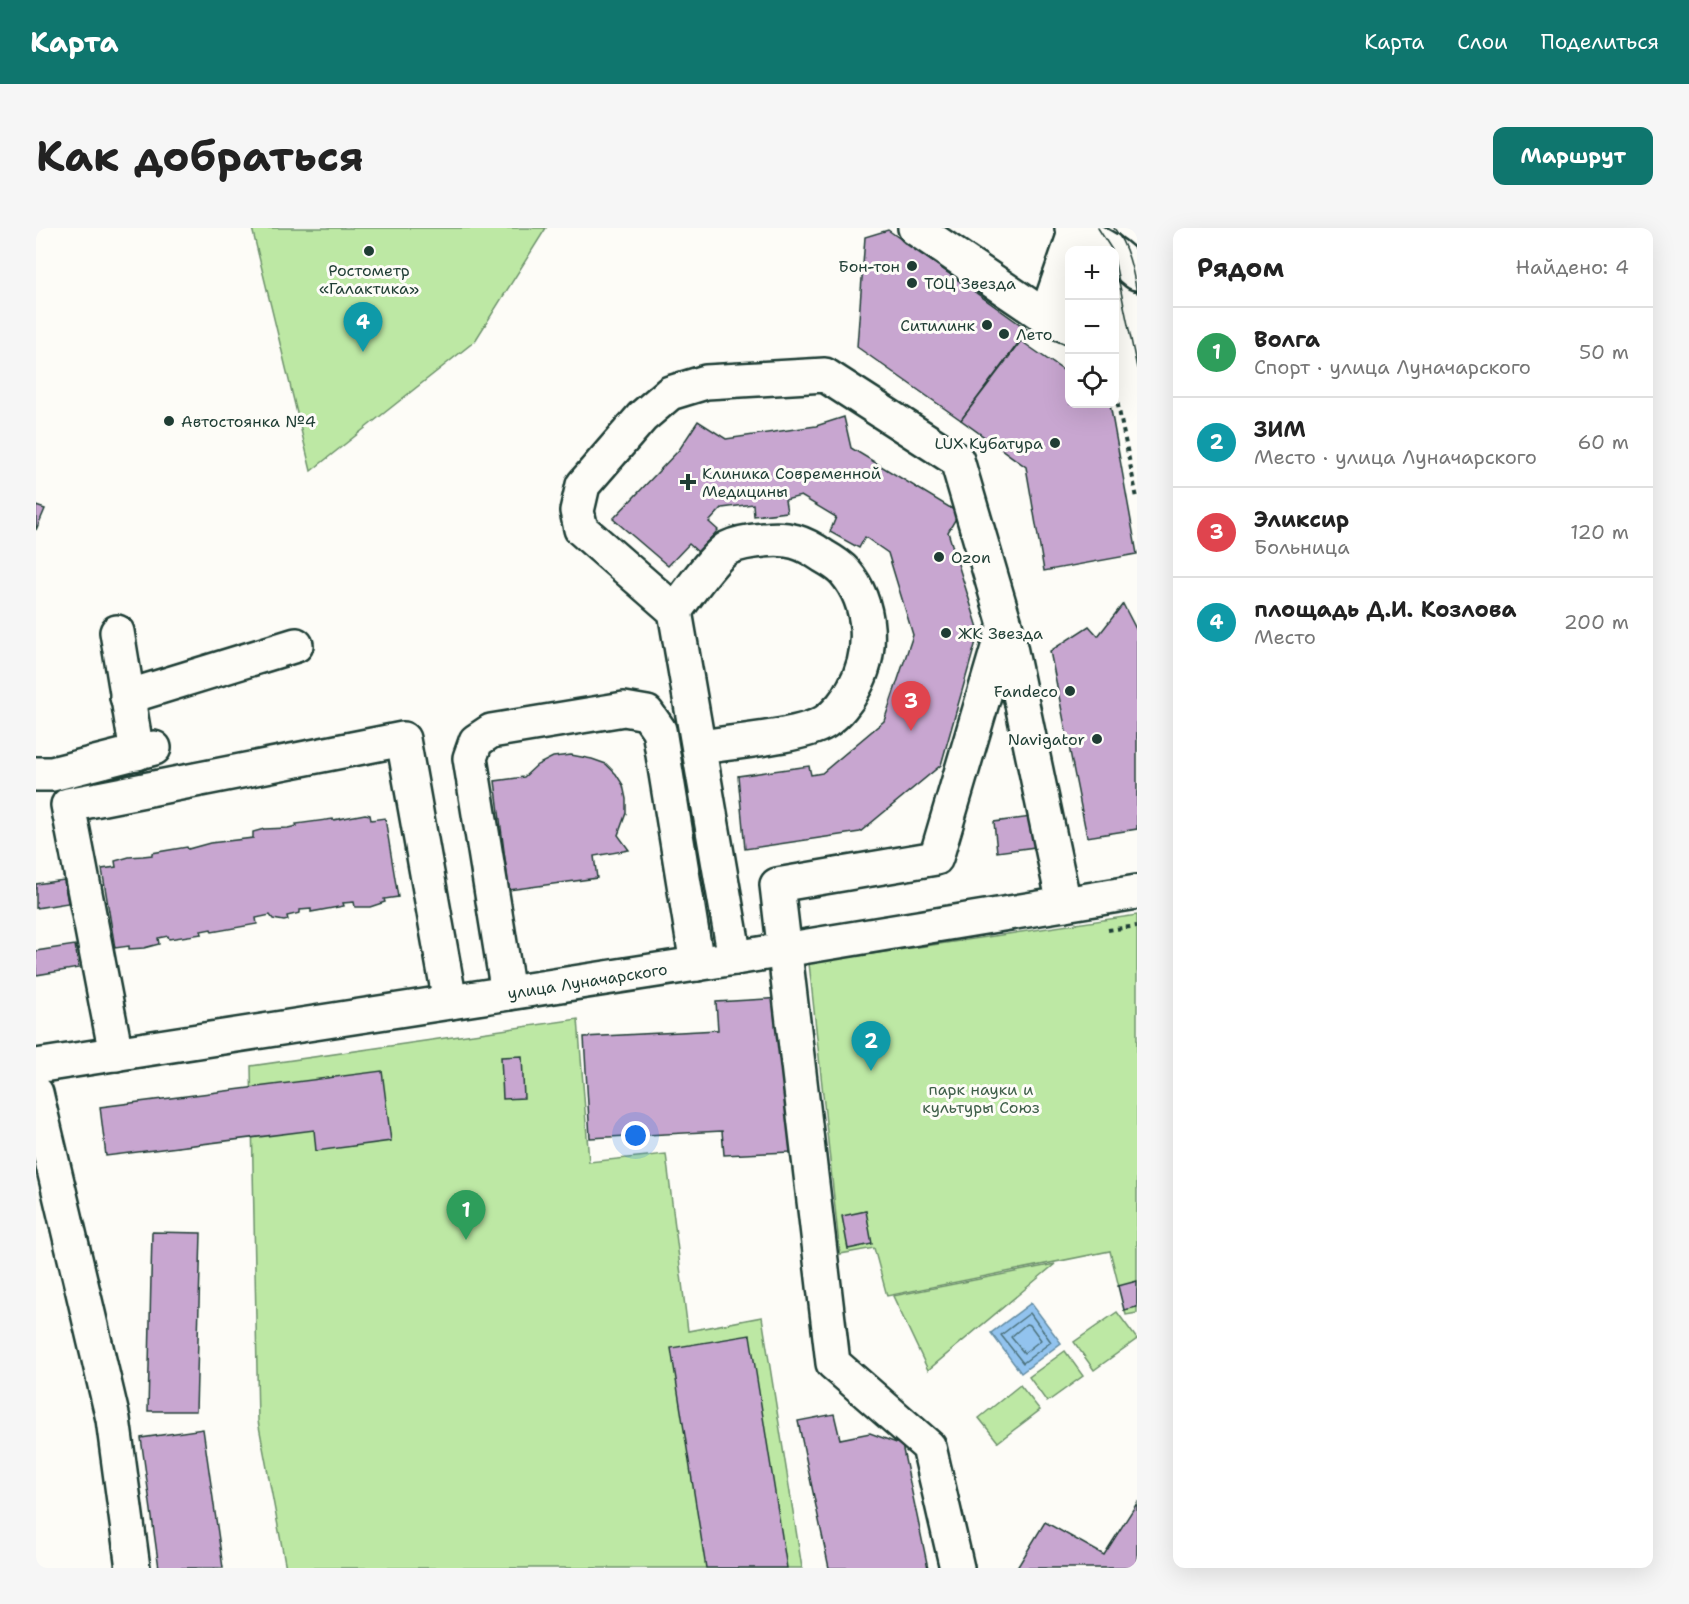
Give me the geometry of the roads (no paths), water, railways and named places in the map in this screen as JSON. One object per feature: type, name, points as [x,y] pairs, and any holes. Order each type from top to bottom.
[{"type":"street","points":[[915,228],[1058,322],[1074,229],[1102,246]]},
{"type":"street","points":[[1119,258],[1137,273]]},
{"type":"street","points":[[735,958],[675,611],[581,529],[577,511],[583,485],[642,417],[670,393],[706,382],[825,375],[957,460],[1005,624],[1064,904]]},
{"type":"street","points":[[675,611],[705,571],[727,549],[753,541],[776,538],[804,543],[844,571],[858,592],[867,621],[867,652],[860,678],[847,701],[825,722],[797,732],[700,747]]},
{"type":"street","points":[[957,1568],[929,1447],[833,1363],[777,885],[936,858],[1005,624]]},
{"type":"street","points":[[36,774],[52,774],[145,751],[128,698],[117,632]]},
{"type":"street","points":[[128,698],[296,645]]},
{"type":"street","points":[[508,993],[470,758],[476,741],[491,731],[624,709],[647,713],[659,730],[697,964]]},
{"type":"street","points":[[116,1054],[68,805],[403,739],[450,1002]]},
{"type":"street","name":"улица Луначарского","points":[[36,1066],[735,958],[1137,892]]},
{"type":"street","points":[[36,1093],[113,1419],[133,1568]]},
{"type":"water","points":[[1031,1303],[1061,1343],[1021,1373],[991,1333]]},
{"type":"tram line","points":[[1098,228],[1109,246]]},
{"type":"tram line","points":[[1114,228],[1126,251],[1137,293]]},
{"type":"tram line","points":[[1119,282],[1137,368]]},
{"type":"place","name":"Ростометр «Галактика»","points":[[369,251]]},
{"type":"place","name":"Бон-тон","points":[[912,266]]},
{"type":"place","name":"ТОЦ Звезда","points":[[912,283]]},
{"type":"place","name":"Ситилинк","points":[[987,325]]},
{"type":"place","name":"Лето","points":[[1004,334]]},
{"type":"place","name":"площадь Д.И. Козлова","points":[[363,352]]},
{"type":"place","name":"Автостоянка №4","points":[[169,421]]},
{"type":"place","name":"LUX Кубатура","points":[[1055,443]]},
{"type":"place","name":"Клиника Современной Медицины","points":[[688,482]]},
{"type":"place","name":"Ozon","points":[[939,557]]},
{"type":"place","name":"ЖК Звезда","points":[[946,633]]},
{"type":"place","name":"Fandeco","points":[[1070,691]]},
{"type":"place","name":"Эликсир","points":[[911,731]]},
{"type":"place","name":"Navigator","points":[[1097,739]]},
{"type":"place","name":"ЗИМ","points":[[871,1071]]},
{"type":"place","name":"Волга","points":[[466,1240]]},
{"type":"park label","name":"парк науки и культуры Союз","points":[[981,1098]]}]
